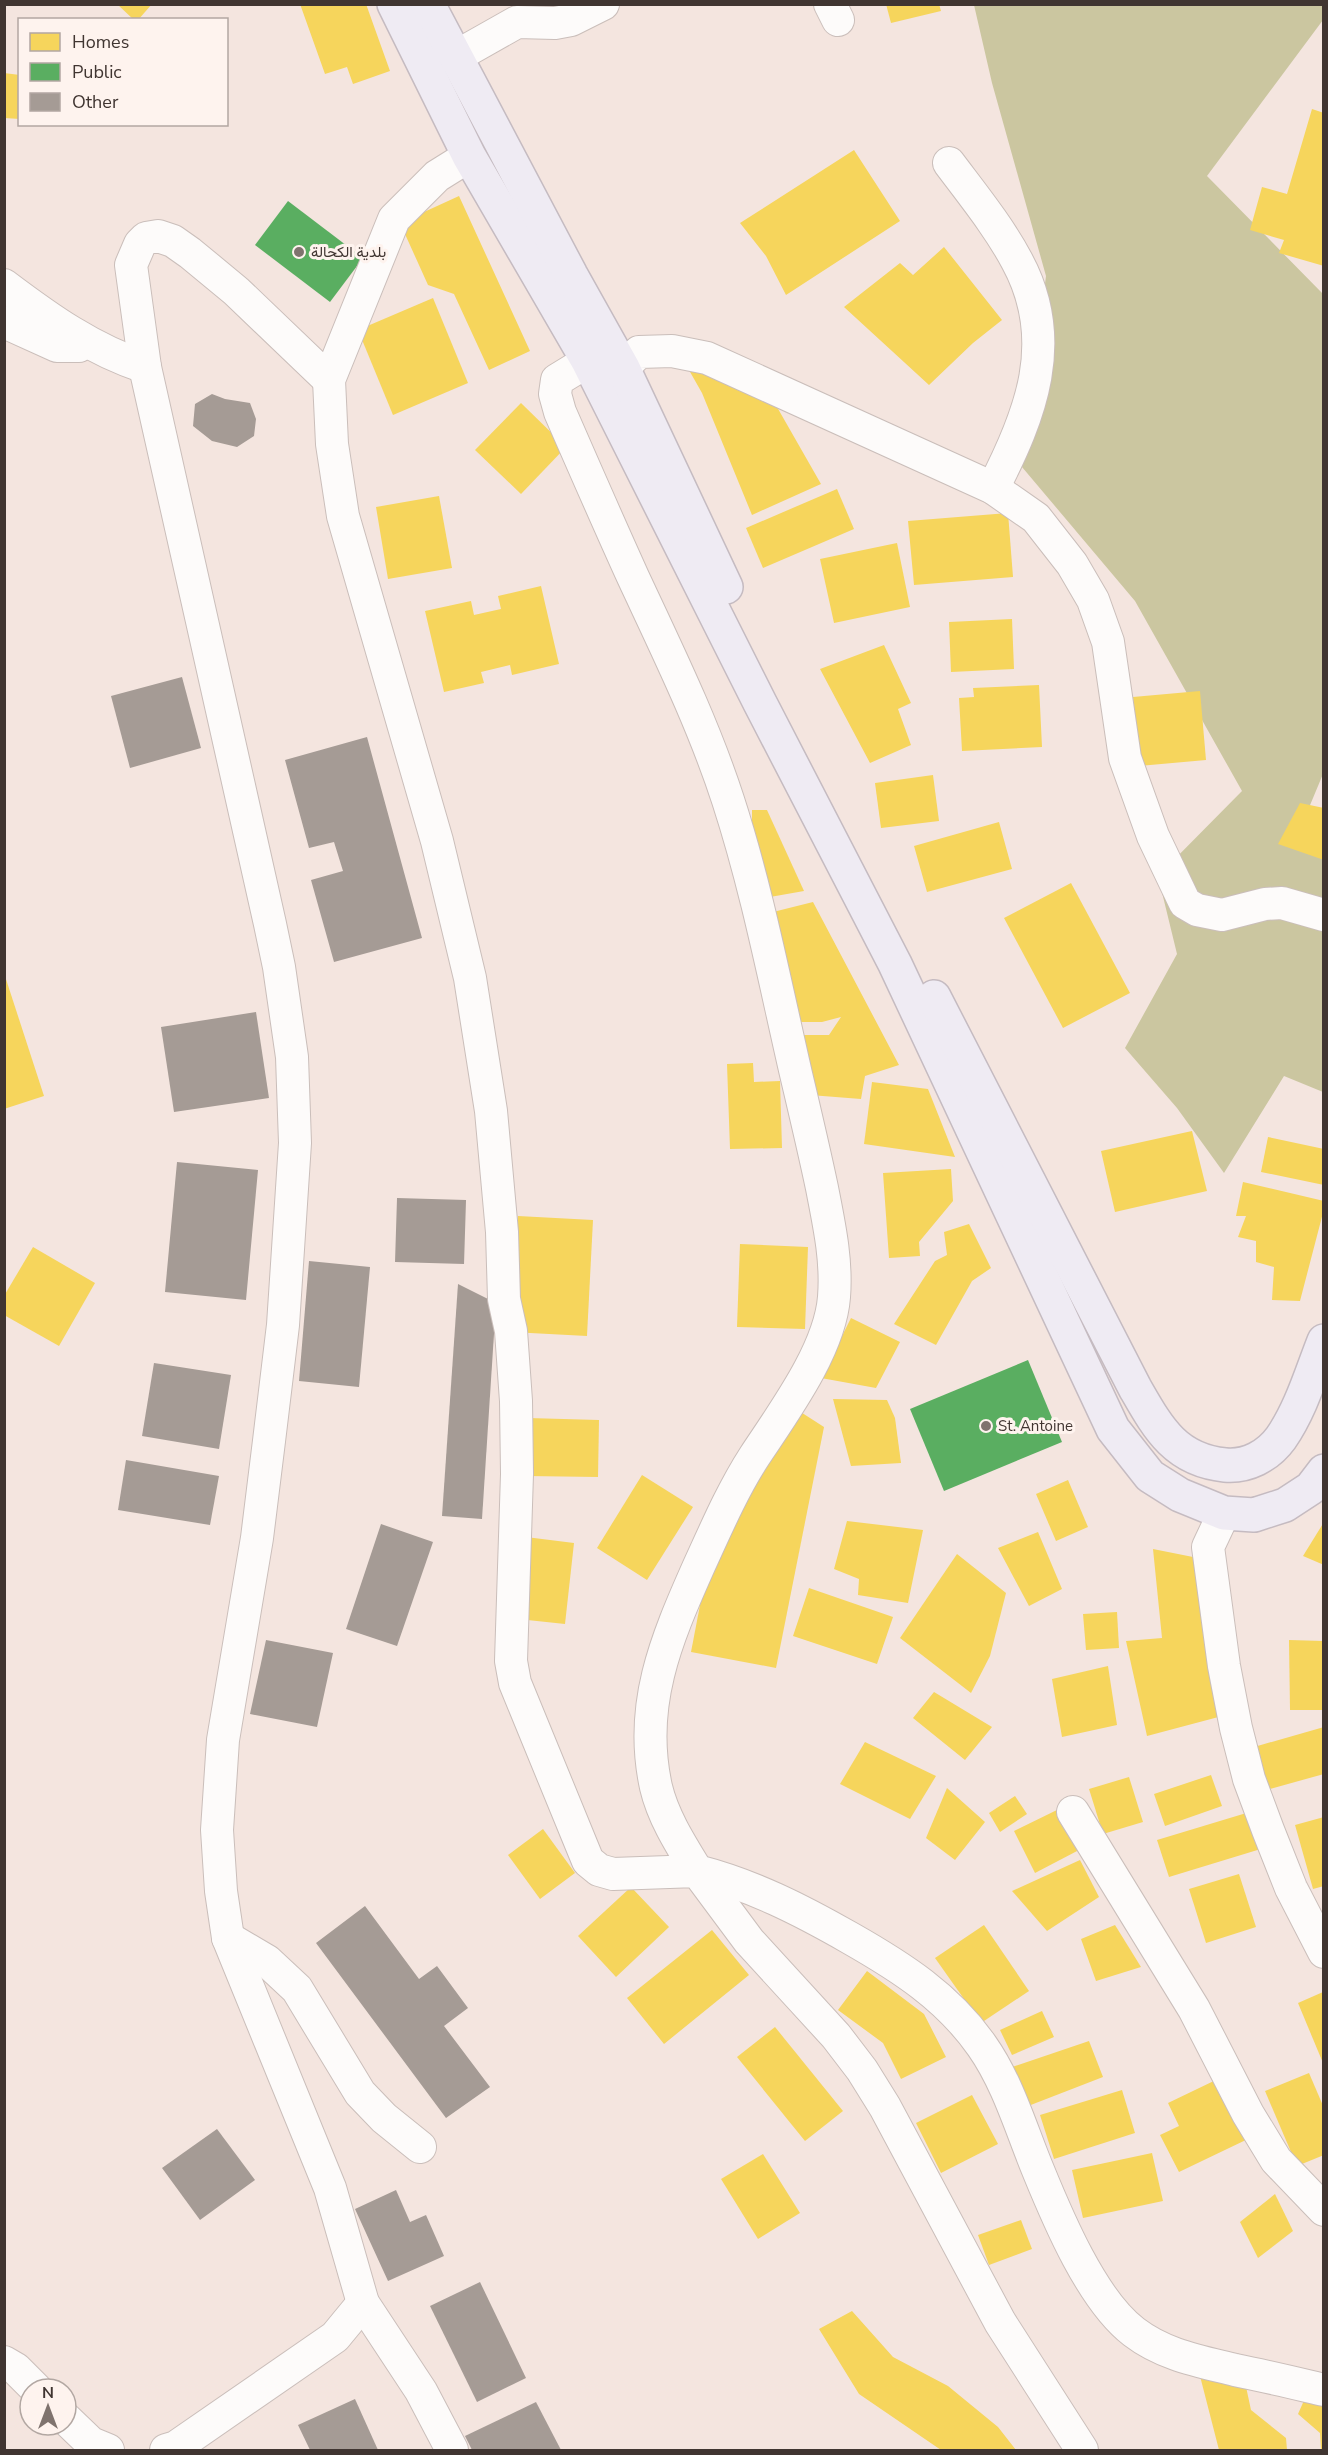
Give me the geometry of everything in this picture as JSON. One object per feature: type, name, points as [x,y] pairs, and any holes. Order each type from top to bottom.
[{"type":"highway","points":[[394,4],[469,156],[588,361],[760,704],[895,964],[1113,1429],[1150,1476],[1180,1495],[1224,1513],[1254,1515],[1285,1505],[1311,1488],[1323,1471]]},
{"type":"highway","points":[[428,4],[571,275],[623,368],[736,608],[840,816],[1080,1286],[1156,1425],[1189,1456],[1208,1463],[1233,1466],[1249,1463],[1262,1456],[1279,1440],[1297,1412],[1323,1341]]},
{"type":"street","points":[[455,57],[524,13],[555,23],[571,20],[603,4]]},
{"type":"street","points":[[469,156],[437,176],[394,219],[329,380],[332,444],[343,516],[454,905],[470,978],[491,1111],[502,1232],[504,1299],[511,1331],[516,1401],[517,1474],[511,1643],[515,1683],[588,1861],[598,1870],[613,1874],[697,1871],[756,1890],[810,1915],[889,1961],[928,1987],[947,2005],[982,2046],[1000,2078],[1072,2248],[1117,2318],[1136,2334],[1157,2347],[1181,2357],[1323,2390]]},
{"type":"street","points":[[949,163],[1018,262],[1035,302],[1040,342],[1032,397],[1016,444],[993,488]]},
{"type":"street","points":[[329,380],[236,291],[173,241],[158,236],[146,238],[140,244],[131,265],[145,367],[270,924],[279,967],[292,1057],[295,1143],[282,1325],[257,1538],[223,1740],[219,1777],[217,1830],[221,1891],[228,1938],[330,2188],[363,2304],[421,2391],[452,2451]]},
{"type":"street","points":[[4,285],[71,334],[115,357],[145,367]]},
{"type":"street","points":[[4,322],[57,346],[73,347],[89,344]]},
{"type":"street","points":[[623,368],[639,352],[672,351],[707,358],[993,488],[1036,518],[1072,564],[1093,600],[1108,642],[1125,758],[1153,836],[1185,903],[1197,910],[1222,915],[1265,904],[1282,903],[1323,915]]},
{"type":"street","points":[[588,361],[557,380],[555,394],[560,412],[676,669],[727,798],[773,973],[812,1140],[829,1223],[834,1265],[834,1301],[827,1332],[796,1394],[748,1466],[714,1534],[666,1643],[656,1680],[651,1712],[651,1744],[656,1788],[670,1824],[697,1871],[749,1941],[836,2036],[862,2070],[885,2107],[1000,2322],[1082,2451]]},
{"type":"street","points":[[1224,1513],[1208,1547],[1224,1666],[1236,1728],[1249,1779],[1268,1830],[1292,1888],[1323,1952]]},
{"type":"street","points":[[1073,1812],[1194,2009],[1248,2114],[1276,2160],[1323,2210]]},
{"type":"street","points":[[228,1938],[267,1961],[297,1989],[360,2093],[384,2118],[420,2146]]},
{"type":"street","points":[[166,2451],[176,2447],[335,2337],[363,2304]]},
{"type":"street","points":[[4,2362],[24,2377]]},
{"type":"street","points":[[78,2431],[91,2443],[108,2451]]},
{"type":"shaded area","points":[[974,5],[1323,5],[1323,20],[1207,176],[1324,295],[1323,774],[1298,834],[1323,847],[1323,1092],[1284,1076],[1224,1173],[1177,1108],[1125,1048],[1177,954],[1158,876],[1242,791],[1135,601],[1022,467],[1046,276],[992,83]]},
{"type":"building: Homes","points":[[117,4],[152,4],[140,18],[132,18]]},
{"type":"building: Homes","points":[[300,4],[366,4],[390,71],[353,84],[347,67],[325,74]]},
{"type":"building: Homes","points":[[886,4],[939,4],[941,11],[891,23]]},
{"type":"building: Homes","points":[[4,73],[18,75],[18,119],[4,118]]},
{"type":"building: Homes","points":[[1312,109],[1324,113],[1324,266],[1279,253],[1284,240],[1250,230],[1262,187],[1287,194]]},
{"type":"building: Homes","points":[[854,150],[900,221],[786,295],[766,256],[740,223]]},
{"type":"building: Homes","points":[[459,196],[530,351],[489,370],[454,294],[428,285],[400,223]]},
{"type":"building: Homes","points":[[944,247],[1002,320],[973,343],[929,385],[844,307],[900,263],[913,275]]},
{"type":"building: Homes","points":[[433,298],[468,383],[393,415],[358,330]]},
{"type":"building: Homes","points":[[685,363],[777,407],[821,484],[752,515],[702,393]]},
{"type":"building: Homes","points":[[521,403],[566,447],[521,494],[475,450]]},
{"type":"building: Homes","points":[[837,489],[854,529],[763,568],[746,528]]},
{"type":"building: Homes","points":[[439,496],[452,568],[388,579],[376,507]]},
{"type":"building: Homes","points":[[1008,513],[1013,577],[914,585],[908,521]]},
{"type":"building: Homes","points":[[897,543],[910,607],[834,623],[820,559]]},
{"type":"building: Homes","points":[[541,586],[559,664],[512,675],[510,665],[481,672],[484,683],[444,692],[425,611],[471,601],[474,615],[501,609],[498,596]]},
{"type":"building: Homes","points":[[1012,619],[1014,669],[951,672],[949,622]]},
{"type":"building: Homes","points":[[884,645],[911,703],[898,709],[911,745],[870,763],[820,669]]},
{"type":"building: Homes","points":[[1039,685],[1042,747],[962,751],[959,698],[974,697],[973,688]]},
{"type":"building: Homes","points":[[1200,691],[1206,760],[1139,766],[1133,697]]},
{"type":"building: Homes","points":[[933,775],[939,821],[881,828],[875,783]]},
{"type":"building: Homes","points":[[1300,803],[1324,808],[1324,860],[1278,844]]},
{"type":"building: Homes","points":[[752,810],[767,810],[804,891],[770,897],[752,835]]},
{"type":"building: Homes","points":[[999,822],[1012,869],[927,892],[914,846]]},
{"type":"building: Homes","points":[[1071,883],[1130,993],[1063,1028],[1004,918]]},
{"type":"building: Homes","points":[[813,902],[899,1065],[865,1076],[861,1099],[810,1095],[802,1035],[829,1035],[841,1017],[822,1022],[793,1022],[773,912]]},
{"type":"building: Homes","points":[[4,973],[44,1096],[4,1109]]},
{"type":"building: Homes","points":[[753,1063],[754,1082],[780,1081],[782,1148],[730,1149],[727,1064]]},
{"type":"building: Homes","points":[[872,1082],[928,1089],[955,1157],[864,1144]]},
{"type":"building: Homes","points":[[1192,1131],[1207,1191],[1115,1212],[1101,1151]]},
{"type":"building: Homes","points":[[1268,1137],[1324,1149],[1324,1185],[1261,1172]]},
{"type":"building: Homes","points":[[951,1169],[953,1201],[919,1242],[920,1256],[889,1258],[883,1173]]},
{"type":"building: Homes","points":[[1243,1182],[1324,1201],[1324,1209],[1300,1301],[1272,1300],[1274,1267],[1256,1262],[1256,1241],[1238,1237],[1246,1216],[1236,1216]]},
{"type":"building: Homes","points":[[518,1216],[593,1220],[587,1336],[511,1332]]},
{"type":"building: Homes","points":[[969,1224],[991,1268],[972,1281],[936,1345],[894,1324],[935,1261],[947,1255],[944,1232]]},
{"type":"building: Homes","points":[[740,1244],[808,1247],[805,1329],[737,1327]]},
{"type":"building: Homes","points":[[33,1247],[95,1283],[59,1346],[4,1315],[4,1296]]},
{"type":"building: Homes","points":[[851,1318],[900,1342],[876,1388],[821,1378]]},
{"type":"building: Homes","points":[[833,1399],[887,1400],[895,1418],[901,1463],[851,1466]]},
{"type":"building: Homes","points":[[796,1409],[824,1427],[776,1668],[691,1652],[705,1579]]},
{"type":"building: Homes","points":[[528,1418],[599,1420],[598,1477],[526,1476]]},
{"type":"building: Homes","points":[[642,1475],[693,1507],[647,1580],[597,1548]]},
{"type":"building: Homes","points":[[1068,1480],[1088,1527],[1056,1541],[1036,1494]]},
{"type":"building: Homes","points":[[847,1521],[923,1530],[908,1603],[858,1595],[859,1579],[834,1569]]},
{"type":"building: Homes","points":[[1324,1522],[1324,1565],[1303,1556]]},
{"type":"building: Homes","points":[[1038,1532],[1062,1589],[1029,1606],[998,1548]]},
{"type":"building: Homes","points":[[526,1537],[574,1543],[565,1624],[518,1619]]},
{"type":"building: Homes","points":[[1153,1549],[1193,1557],[1226,1715],[1147,1736],[1126,1641],[1162,1638]]},
{"type":"building: Homes","points":[[957,1554],[1006,1593],[990,1656],[971,1693],[900,1638]]},
{"type":"building: Homes","points":[[809,1588],[893,1617],[877,1664],[793,1636]]},
{"type":"building: Homes","points":[[1117,1612],[1119,1648],[1086,1650],[1083,1614]]},
{"type":"building: Homes","points":[[1289,1640],[1324,1641],[1324,1710],[1290,1710]]},
{"type":"building: Homes","points":[[1108,1666],[1117,1725],[1062,1737],[1052,1679]]},
{"type":"building: Homes","points":[[934,1692],[992,1727],[965,1760],[913,1718]]},
{"type":"building: Homes","points":[[1324,1727],[1324,1774],[1266,1790],[1254,1747]]},
{"type":"building: Homes","points":[[865,1742],[936,1776],[910,1819],[840,1784]]},
{"type":"building: Homes","points":[[1211,1775],[1222,1806],[1165,1826],[1154,1794]]},
{"type":"building: Homes","points":[[1129,1777],[1143,1822],[1103,1834],[1089,1789]]},
{"type":"building: Homes","points":[[947,1788],[985,1822],[955,1860],[926,1838]]},
{"type":"building: Homes","points":[[1015,1796],[1027,1814],[1000,1832],[989,1813]]},
{"type":"building: Homes","points":[[1059,1809],[1079,1850],[1035,1873],[1014,1831]]},
{"type":"building: Homes","points":[[1253,1811],[1264,1848],[1169,1877],[1157,1840]]},
{"type":"building: Homes","points":[[1324,1817],[1324,1886],[1313,1889],[1295,1825]]},
{"type":"building: Homes","points":[[543,1829],[575,1873],[540,1899],[508,1855]]},
{"type":"building: Homes","points":[[1080,1860],[1099,1897],[1047,1931],[1012,1891]]},
{"type":"building: Homes","points":[[1239,1874],[1256,1927],[1206,1943],[1189,1889]]},
{"type":"building: Homes","points":[[631,1887],[669,1927],[616,1977],[578,1936]]},
{"type":"building: Homes","points":[[984,1925],[1029,1991],[981,2023],[935,1958]]},
{"type":"building: Homes","points":[[1115,1925],[1141,1967],[1096,1981],[1081,1939]]},
{"type":"building: Homes","points":[[712,1930],[749,1975],[664,2044],[627,1998]]},
{"type":"building: Homes","points":[[867,1971],[924,2014],[946,2057],[901,2079],[883,2043],[838,2010]]},
{"type":"building: Homes","points":[[1323,1992],[1323,2063],[1298,2003]]},
{"type":"building: Homes","points":[[1042,2011],[1054,2037],[1012,2055],[1000,2030]]},
{"type":"building: Homes","points":[[775,2027],[843,2111],[805,2141],[737,2057]]},
{"type":"building: Homes","points":[[1089,2041],[1103,2077],[1023,2108],[1006,2069]]},
{"type":"building: Homes","points":[[1309,2073],[1324,2108],[1324,2155],[1297,2166],[1265,2091]]},
{"type":"building: Homes","points":[[1220,2078],[1250,2138],[1179,2172],[1160,2135],[1179,2126],[1168,2103]]},
{"type":"building: Homes","points":[[1122,2090],[1135,2133],[1054,2159],[1040,2115]]},
{"type":"building: Homes","points":[[972,2095],[998,2144],[941,2173],[916,2123]]},
{"type":"building: Homes","points":[[1152,2153],[1163,2201],[1083,2218],[1072,2170]]},
{"type":"building: Homes","points":[[763,2154],[800,2213],[758,2239],[721,2179]]},
{"type":"building: Homes","points":[[1275,2194],[1293,2231],[1258,2258],[1240,2222]]},
{"type":"building: Homes","points":[[1021,2220],[1032,2249],[989,2265],[978,2235]]},
{"type":"building: Homes","points":[[852,2311],[893,2357],[948,2386],[998,2427],[1016,2450],[941,2450],[859,2394],[819,2329]]},
{"type":"building: Homes","points":[[1200,2376],[1245,2382],[1251,2410],[1286,2438],[1287,2450],[1219,2450]]},
{"type":"building: Homes","points":[[1306,2396],[1324,2401],[1324,2450],[1321,2450],[1320,2433],[1298,2414]]},
{"type":"building: Public","points":[[288,201],[363,258],[330,302],[255,245]]},
{"type":"building: Public","name":"St. Antoine","points":[[1028,1360],[1062,1442],[944,1491],[910,1409]]},
{"type":"building: Other","points":[[212,394],[225,399],[250,403],[256,419],[254,436],[237,447],[212,441],[193,426],[195,404]]},
{"type":"building: Other","points":[[182,677],[201,748],[130,768],[111,696]]},
{"type":"building: Other","points":[[367,737],[422,938],[334,962],[311,880],[343,871],[334,842],[309,848],[285,760]]},
{"type":"building: Other","points":[[256,1012],[269,1098],[174,1112],[161,1027]]},
{"type":"building: Other","points":[[177,1162],[258,1170],[246,1300],[165,1292]]},
{"type":"building: Other","points":[[397,1198],[466,1200],[464,1264],[395,1262]]},
{"type":"building: Other","points":[[309,1261],[370,1267],[359,1387],[299,1381]]},
{"type":"building: Other","points":[[458,1284],[496,1303],[482,1519],[442,1516]]},
{"type":"building: Other","points":[[154,1363],[231,1375],[219,1449],[142,1436]]},
{"type":"building: Other","points":[[126,1460],[219,1476],[210,1525],[118,1510]]},
{"type":"building: Other","points":[[381,1524],[433,1542],[397,1646],[346,1629]]},
{"type":"building: Other","points":[[266,1640],[333,1653],[317,1727],[250,1714]]},
{"type":"building: Other","points":[[365,1906],[419,1979],[437,1966],[468,2008],[444,2026],[490,2087],[446,2118],[316,1943]]},
{"type":"building: Other","points":[[217,2129],[255,2180],[200,2220],[162,2168]]},
{"type":"building: Other","points":[[396,2190],[410,2222],[426,2215],[444,2256],[388,2281],[355,2209]]},
{"type":"building: Other","points":[[480,2282],[526,2378],[477,2402],[430,2306]]},
{"type":"building: Other","points":[[355,2399],[378,2450],[310,2450],[298,2425]]},
{"type":"building: Other","points":[[536,2402],[561,2450],[472,2450],[465,2436]]},
{"type":"place","name":"بلدية الكحالة","points":[[299,252]]},
{"type":"place","name":"St. Antoine","points":[[986,1426]]}]
